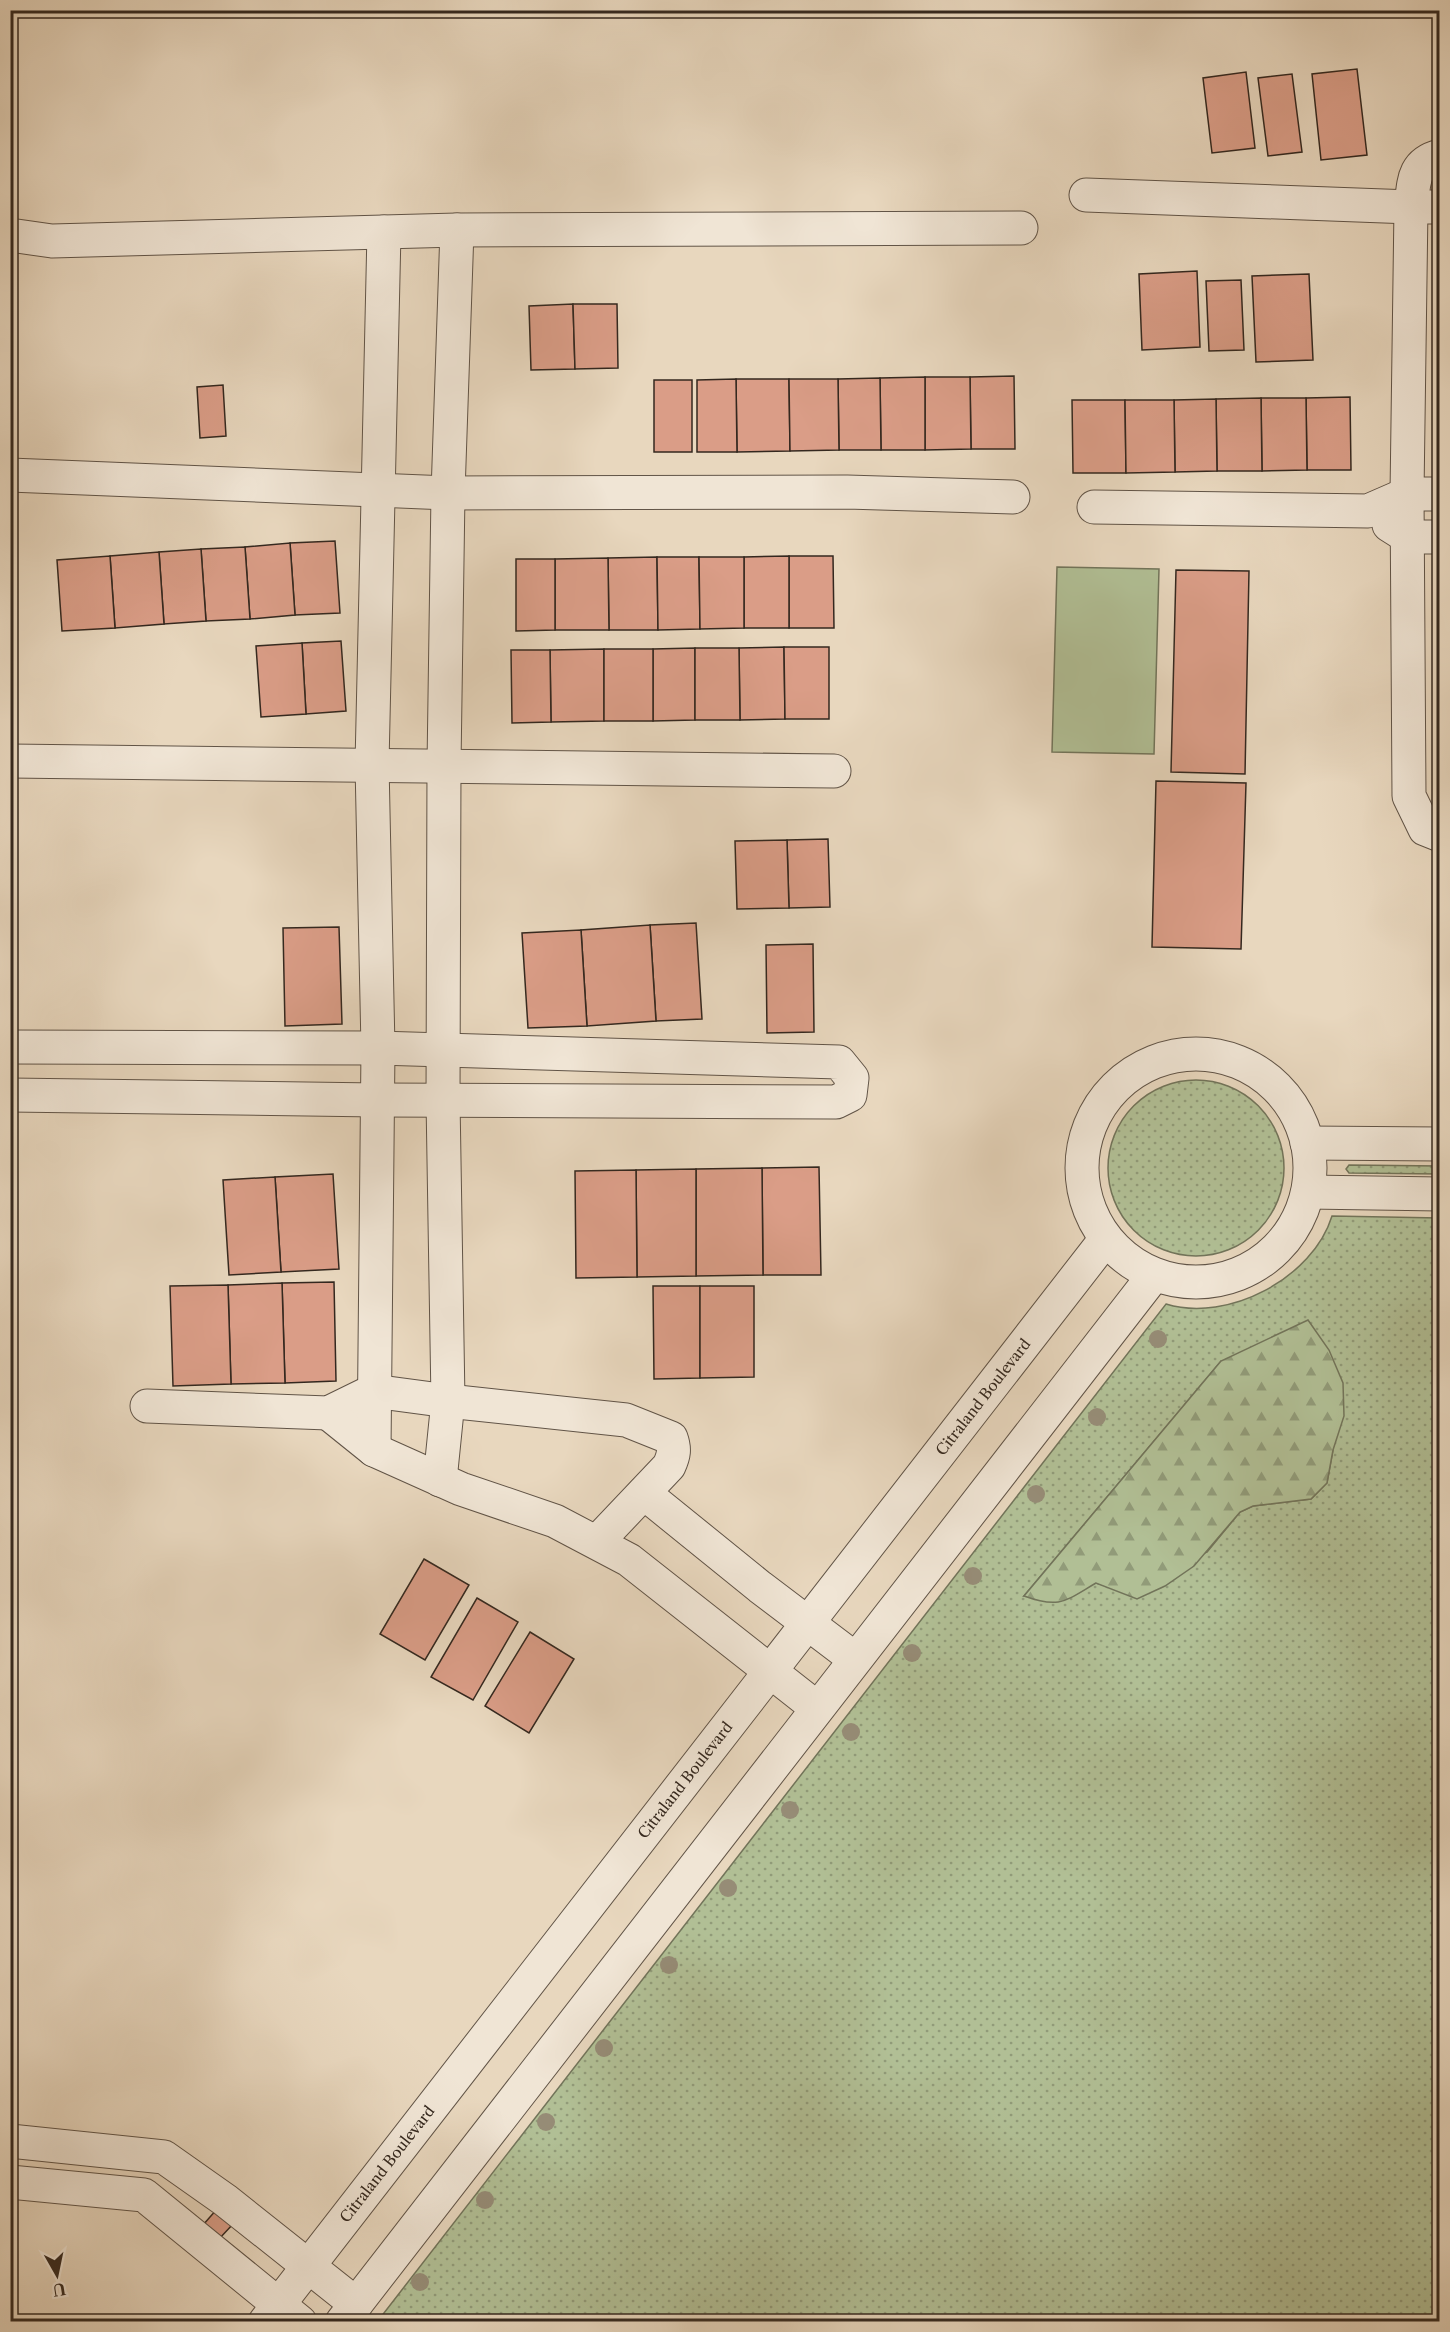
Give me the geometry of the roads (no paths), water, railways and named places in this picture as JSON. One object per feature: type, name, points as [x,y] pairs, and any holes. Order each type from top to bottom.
[{"type":"street","points":[[1440,156],[1425,161],[1416,172],[1425,207],[1407,494],[1424,537],[1409,796],[1425,829],[1440,836]]},
{"type":"street","points":[[1086,195],[1425,207]]},
{"type":"street","points":[[10,235],[52,241],[457,230],[1021,228]]},
{"type":"street","points":[[440,1480],[447,1401],[443,1100],[444,765],[448,493],[457,230]]},
{"type":"street","points":[[374,1450],[378,1048],[372,764],[384,232]]},
{"type":"street","points":[[10,475],[448,493],[847,492],[1013,497]]},
{"type":"street","points":[[1368,511],[1407,494],[1440,494]]},
{"type":"street","points":[[1094,507],[1368,511],[1424,537]]},
{"type":"street","points":[[10,761],[834,771]]},
{"type":"street","points":[[10,1047],[378,1048],[840,1062],[852,1078],[850,1095],[836,1102],[377,1100],[10,1095]]},
{"type":"street","points":[[1185,1054],[1215,1055],[1244,1064],[1270,1080],[1290,1102],[1304,1128],[1308,1143],[1310,1157],[1308,1192],[1301,1216],[1285,1241],[1262,1262],[1236,1275],[1206,1282],[1176,1281],[1154,1275],[1122,1257],[1106,1240],[1087,1209],[1080,1179],[1082,1149],[1091,1121],[1107,1095],[1129,1075],[1156,1060],[1185,1054]]},
{"type":"street","points":[[1308,1143],[1440,1144]]},
{"type":"street","points":[[1308,1192],[1440,1194]]},
{"type":"street","name":"Citraland Boulevard","points":[[281,2316],[308,2266],[1106,1240]]},
{"type":"street","points":[[10,2141],[164,2157],[225,2200],[308,2266],[349,2313],[1154,1275]]},
{"type":"street","points":[[147,1406],[328,1413],[373,1391],[626,1420],[671,1438],[674,1455],[669,1466],[597,1542]]},
{"type":"street","points":[[328,1413],[374,1450],[440,1480],[555,1521],[629,1560],[817,1708]]},
{"type":"street","points":[[644,1493],[760,1587],[855,1659]]},
{"type":"street","points":[[144,2195],[164,2157]]},
{"type":"street","points":[[10,2182],[144,2195],[281,2316]]}]
